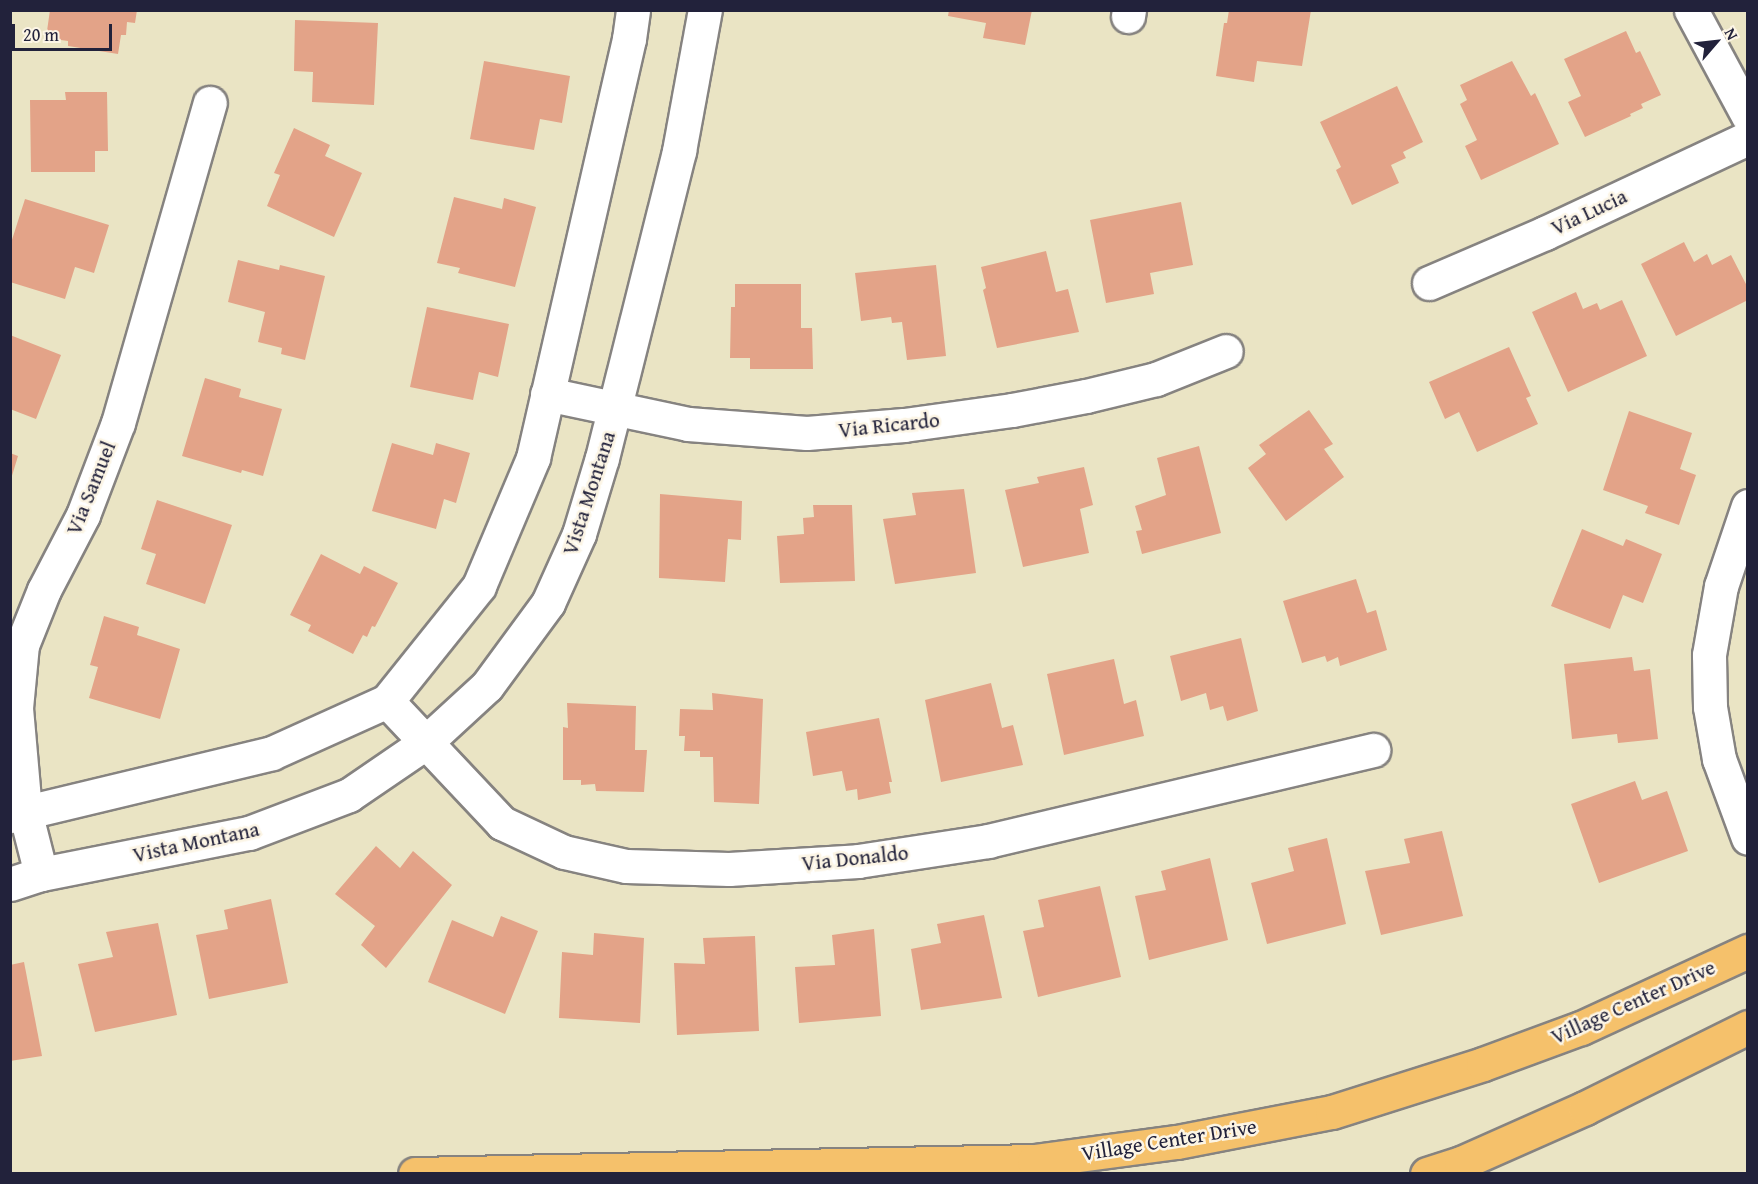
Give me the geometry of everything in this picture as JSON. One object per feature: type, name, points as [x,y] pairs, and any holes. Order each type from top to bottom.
[{"type":"main road","name":"Village Center Drive","points":[[415,1173],[1034,1161],[1177,1142],[1332,1112],[1483,1064],[1581,1028],[1748,951]]},
{"type":"main road","points":[[1428,1173],[1461,1163],[1585,1108],[1748,1027]]},
{"type":"street","points":[[18,814],[102,796],[272,753],[387,701],[478,586],[533,458],[629,39],[633,10]]},
{"type":"street","name":"Vista Montana","points":[[10,884],[41,874],[249,833],[349,795],[425,743],[487,686],[548,603],[579,534],[614,410],[679,151],[705,10]]},
{"type":"street","points":[[1691,10],[1748,116]]},
{"type":"street","name":"Via Samuel","points":[[41,874],[18,814],[16,708],[22,645],[44,590],[83,515],[118,423],[210,103]]},
{"type":"street","name":"Via Lucia","points":[[1429,283],[1545,233],[1748,138]]},
{"type":"street","name":"Via Ricardo","points":[[547,394],[688,424],[807,433],[904,425],[1012,410],[1086,396],[1156,379],[1226,351]]},
{"type":"street","points":[[1748,506],[1721,586],[1709,655],[1710,706],[1719,759],[1748,838]]},
{"type":"street","name":"Via Donaldo","points":[[387,701],[502,823],[564,852],[626,866],[729,869],[858,861],[988,841],[1373,750]]},
{"type":"building","points":[[50,10],[137,10],[135,23],[127,22],[126,35],[121,35],[118,54],[68,46],[68,41],[46,38]]},
{"type":"building","points":[[949,10],[1032,10],[1025,45],[983,38],[986,23],[948,16]]},
{"type":"building","points":[[1229,10],[1311,10],[1302,66],[1257,61],[1254,82],[1216,76],[1224,23],[1227,23]]},
{"type":"building","points":[[295,20],[378,23],[374,105],[312,102],[313,72],[294,71]]},
{"type":"building","points":[[1626,31],[1636,53],[1640,51],[1661,95],[1641,104],[1643,108],[1630,114],[1631,116],[1585,137],[1568,102],[1581,96],[1564,59]]},
{"type":"building","points":[[484,61],[570,76],[562,123],[540,119],[534,150],[470,139]]},
{"type":"building","points":[[1512,61],[1531,96],[1535,93],[1559,144],[1481,180],[1465,146],[1477,140],[1460,104],[1467,100],[1460,85]]},
{"type":"building","points":[[1397,86],[1423,142],[1403,152],[1406,158],[1391,165],[1399,183],[1352,205],[1336,170],[1341,167],[1320,122]]},
{"type":"building","points":[[65,92],[107,92],[108,151],[95,151],[95,172],[31,172],[30,100],[66,100]]},
{"type":"building","points":[[294,128],[330,145],[325,156],[362,173],[334,237],[267,206],[280,175],[274,173]]},
{"type":"building","points":[[454,197],[502,209],[504,198],[536,207],[515,287],[458,273],[460,268],[437,263]]},
{"type":"building","points":[[25,199],[109,225],[94,273],[75,267],[65,299],[10,282],[10,246]]},
{"type":"building","points":[[1181,202],[1193,265],[1150,273],[1154,294],[1106,303],[1090,220]]},
{"type":"building","points":[[1684,242],[1694,262],[1707,254],[1712,265],[1731,255],[1748,288],[1748,300],[1676,336],[1641,264]]},
{"type":"building","points":[[1046,251],[1056,292],[1068,289],[1079,332],[997,348],[983,290],[986,288],[981,267]]},
{"type":"building","points":[[238,260],[279,270],[280,265],[325,276],[305,360],[281,354],[282,348],[258,342],[265,312],[228,302]]},
{"type":"building","points":[[936,265],[946,356],[907,360],[902,322],[892,323],[891,317],[861,321],[855,273]]},
{"type":"building","points":[[735,284],[801,284],[801,328],[812,328],[813,369],[750,369],[750,358],[730,358],[731,307],[735,307]]},
{"type":"building","points":[[1576,292],[1583,309],[1597,303],[1600,310],[1622,300],[1647,356],[1568,392],[1532,312]]},
{"type":"building","points":[[427,307],[509,324],[498,377],[479,372],[473,400],[410,387]]},
{"type":"building","points":[[10,335],[61,355],[36,419],[10,409]]},
{"type":"building","points":[[1509,347],[1531,396],[1526,398],[1538,424],[1477,452],[1459,412],[1445,419],[1429,382]]},
{"type":"building","points":[[205,378],[241,389],[239,397],[282,409],[263,476],[242,470],[241,473],[182,456]]},
{"type":"building","points":[[1309,410],[1333,444],[1324,449],[1344,477],[1286,521],[1248,468],[1266,454],[1259,445]]},
{"type":"building","points":[[1629,411],[1692,433],[1680,469],[1696,475],[1679,525],[1645,513],[1648,506],[1603,490]]},
{"type":"building","points":[[392,443],[433,455],[436,443],[470,453],[456,503],[444,499],[436,529],[372,511]]},
{"type":"building","points":[[1199,446],[1221,533],[1142,554],[1136,531],[1142,530],[1135,506],[1166,495],[1157,458]]},
{"type":"building","points":[[10,453],[18,456],[11,479],[10,478]]},
{"type":"building","points":[[1084,467],[1093,505],[1080,509],[1089,553],[1023,567],[1005,490],[1039,483],[1037,477]]},
{"type":"building","points":[[964,489],[976,573],[895,584],[883,519],[916,515],[912,493]]},
{"type":"building","points":[[660,494],[742,501],[741,540],[728,539],[725,582],[659,578]]},
{"type":"building","points":[[157,500],[232,525],[205,604],[146,584],[156,554],[141,549]]},
{"type":"building","points":[[813,505],[852,505],[855,581],[780,583],[777,536],[804,534],[803,518],[814,517]]},
{"type":"building","points":[[1582,529],[1623,546],[1626,539],[1662,554],[1643,603],[1623,595],[1610,629],[1551,606]]},
{"type":"building","points":[[321,554],[360,574],[364,566],[398,583],[375,627],[372,626],[367,637],[363,635],[353,654],[308,631],[311,625],[290,615]]},
{"type":"building","points":[[1356,579],[1367,613],[1376,610],[1387,650],[1340,666],[1338,657],[1327,662],[1325,656],[1302,663],[1283,601]]},
{"type":"building","points":[[104,616],[139,627],[137,635],[180,649],[160,719],[89,698],[98,667],[90,665]]},
{"type":"building","points":[[1241,638],[1258,711],[1227,721],[1223,706],[1210,710],[1206,693],[1181,701],[1170,656]]},
{"type":"building","points":[[1632,657],[1634,671],[1650,669],[1658,739],[1618,743],[1617,734],[1572,739],[1564,664]]},
{"type":"building","points":[[1114,659],[1124,704],[1136,700],[1144,736],[1064,755],[1047,674]]},
{"type":"building","points":[[991,683],[1002,728],[1013,725],[1023,765],[941,782],[925,700]]},
{"type":"building","points":[[712,693],[763,699],[759,804],[714,802],[713,757],[700,757],[700,751],[684,751],[685,736],[679,736],[680,709],[713,710]]},
{"type":"building","points":[[567,703],[636,706],[635,750],[647,750],[644,792],[596,791],[595,784],[581,785],[581,780],[563,780],[563,727],[568,728]]},
{"type":"building","points":[[879,718],[892,782],[889,782],[891,793],[858,800],[857,789],[846,791],[842,771],[813,776],[806,732]]},
{"type":"building","points":[[1635,781],[1642,800],[1667,791],[1688,851],[1599,883],[1571,804]]},
{"type":"building","points":[[1442,831],[1463,916],[1381,935],[1365,871],[1410,863],[1404,839]]},
{"type":"building","points":[[1327,838],[1346,924],[1267,944],[1251,883],[1294,871],[1288,848]]},
{"type":"building","points":[[376,846],[400,868],[413,851],[452,885],[386,968],[361,945],[375,926],[335,894]]},
{"type":"building","points":[[1210,858],[1228,940],[1149,960],[1135,896],[1166,890],[1161,871]]},
{"type":"building","points":[[1100,886],[1121,977],[1038,997],[1023,931],[1044,927],[1038,900]]},
{"type":"building","points":[[271,899],[288,983],[209,999],[196,935],[228,929],[224,910]]},
{"type":"building","points":[[984,915],[1002,998],[921,1010],[911,949],[941,943],[937,924]]},
{"type":"building","points":[[501,916],[538,931],[505,1014],[428,982],[452,920],[493,937]]},
{"type":"building","points":[[158,923],[177,1015],[95,1032],[78,964],[113,957],[106,932]]},
{"type":"building","points":[[874,929],[881,1016],[799,1023],[795,967],[835,965],[832,935]]},
{"type":"building","points":[[594,933],[644,938],[640,1023],[559,1018],[562,952],[593,955]]},
{"type":"building","points":[[755,936],[759,1031],[677,1035],[674,963],[705,964],[703,938]]},
{"type":"building","points":[[24,962],[42,1056],[10,1061],[10,965]]}]
